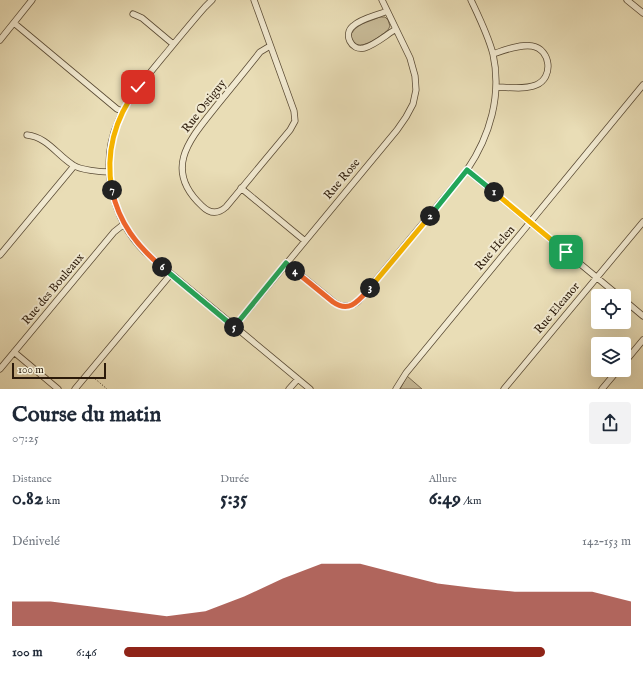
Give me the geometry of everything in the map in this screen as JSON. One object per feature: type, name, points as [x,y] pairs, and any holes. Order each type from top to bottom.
[{"type":"street","points":[[0,40],[32,0]]},
{"type":"street","points":[[212,0],[138,87],[122,111],[116,125],[112,142],[110,172],[113,196],[124,224],[142,249],[310,389]]},
{"type":"street","name":"Rue Ostiguy","points":[[254,0],[294,111],[295,121],[290,130],[222,210],[216,212],[209,211],[195,199],[186,185],[182,170],[183,158],[189,142],[199,128],[260,52],[270,46]]},
{"type":"street","name":"Rue Rose","points":[[234,327],[397,130],[411,108],[416,90],[415,72],[410,58],[382,0]]},
{"type":"street","points":[[286,263],[335,303],[345,306],[355,304],[467,170],[480,151],[489,129],[496,87],[493,54],[471,0]]},
{"type":"street","points":[[627,0],[643,13]]},
{"type":"street","points":[[387,11],[352,26],[348,34],[350,42],[356,47],[364,48],[396,30]]},
{"type":"street","points":[[133,14],[142,18],[173,44]]},
{"type":"street","points":[[14,23],[117,109],[122,111]]},
{"type":"street","points":[[493,54],[522,46],[532,46],[541,50],[547,61],[548,69],[543,80],[536,85],[524,87],[496,87]]},
{"type":"street","name":"Rue Helen","points":[[396,389],[406,373],[643,85]]},
{"type":"street","points":[[27,135],[41,139],[74,166],[101,172],[110,172]]},
{"type":"street","points":[[0,256],[74,166]]},
{"type":"street","points":[[467,170],[610,289]]},
{"type":"street","points":[[241,188],[305,241]]},
{"type":"street","name":"Rue Eleanor","points":[[504,389],[643,222]]},
{"type":"street","name":"Rue des Bouleaux","points":[[0,369],[114,232],[124,224]]},
{"type":"street","points":[[75,389],[171,274]]},
{"type":"street","points":[[631,306],[643,316]]},
{"type":"street","points":[[631,355],[643,340]]},
{"type":"street","points":[[14,352],[58,389]]},
{"type":"street","points":[[602,389],[612,377]]},
{"type":"street","points":[[289,389],[298,379]]},
{"type":"path","points":[[88,373],[107,389]]},
{"type":"shaded area","points":[[380,17],[385,17],[388,20],[390,26],[388,30],[368,43],[355,45],[350,38],[354,30],[362,24]]},
{"type":"shaded area","points":[[407,376],[422,389],[400,389]]},
{"type":"route","points":[[138,87],[122,111],[116,125],[110,149],[110,181],[118,211],[136,243],[145,252],[234,327],[286,263],[340,306],[350,306],[357,303],[467,170],[566,252]]}]
